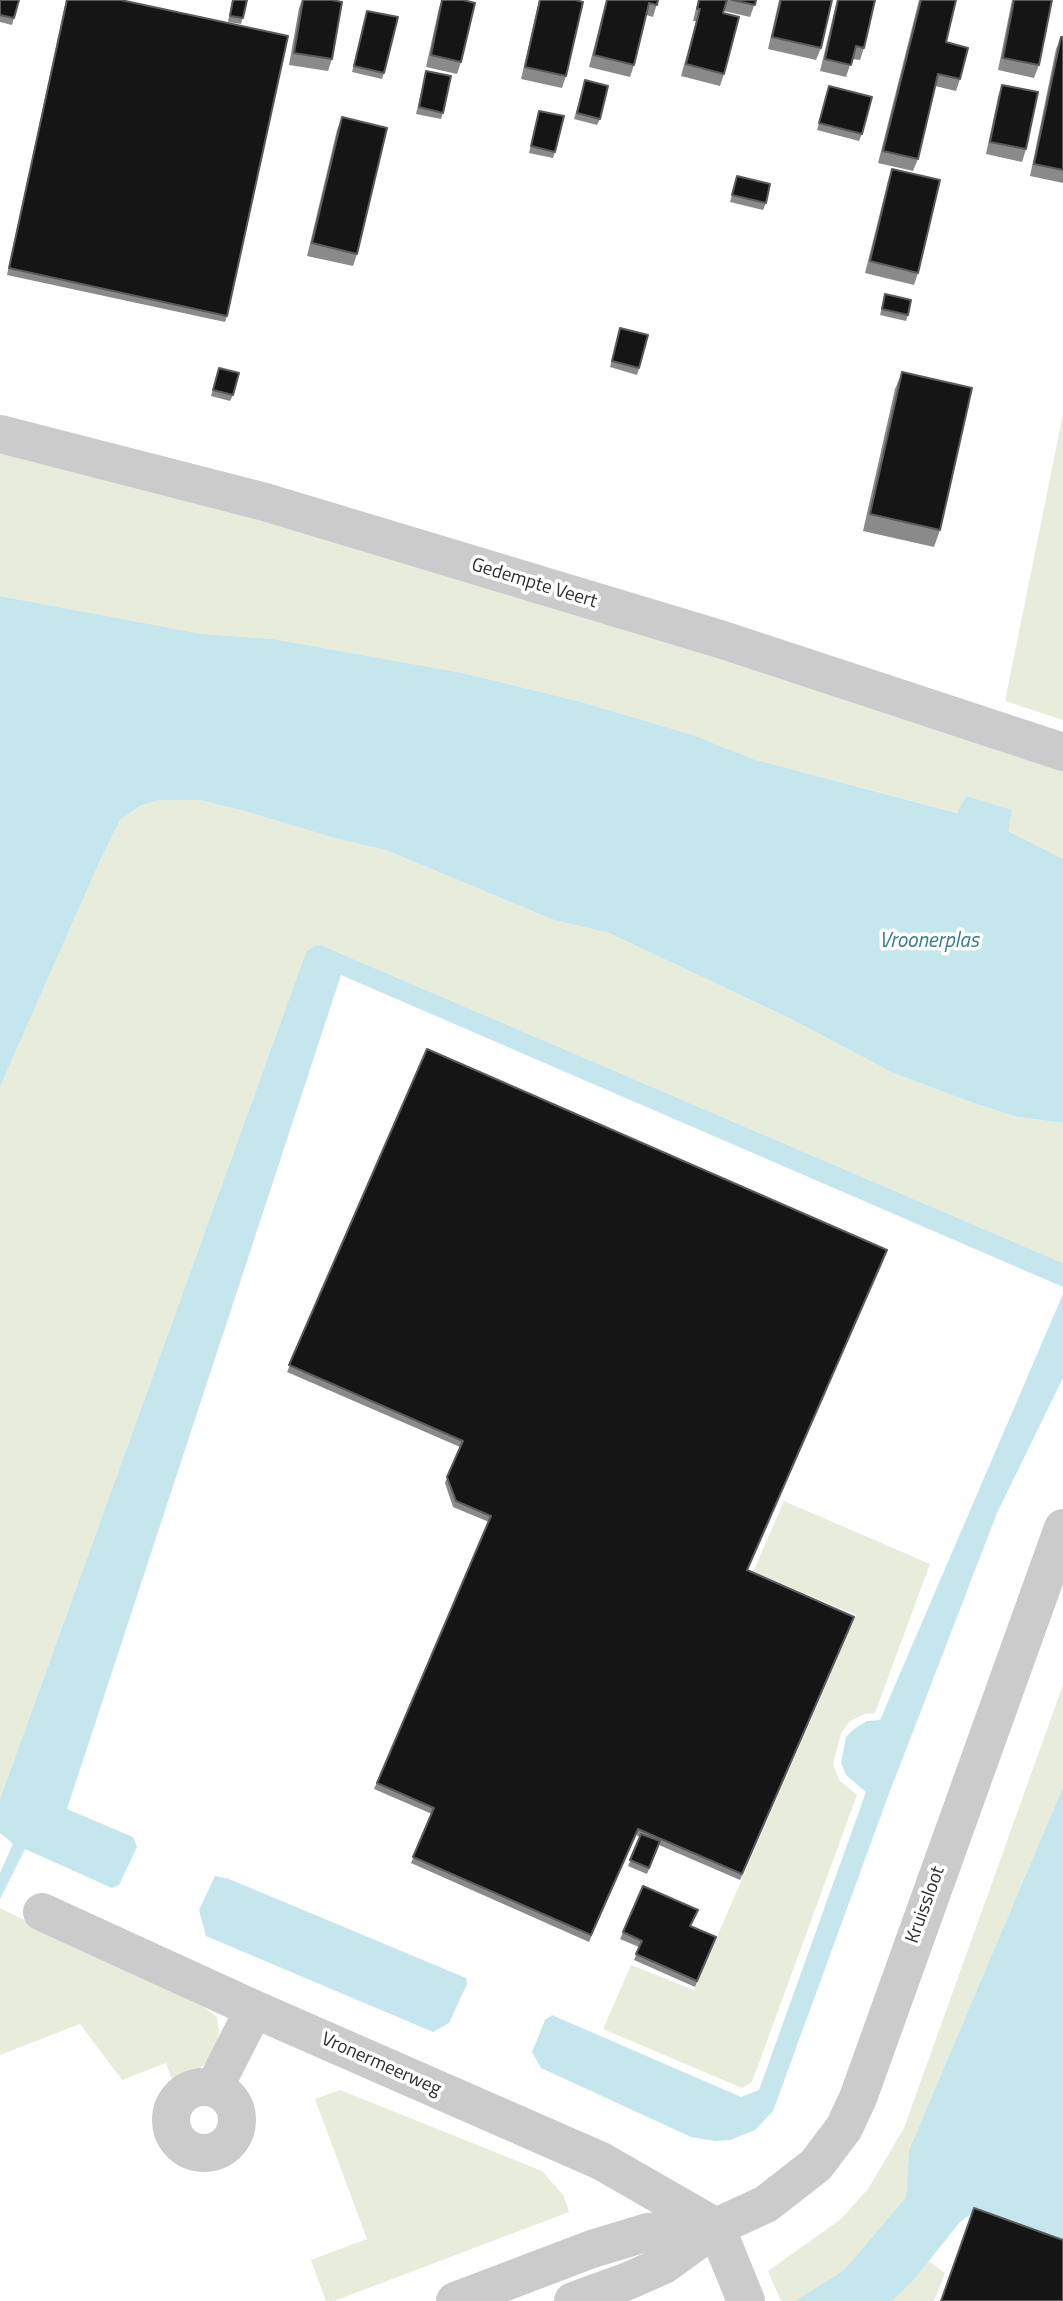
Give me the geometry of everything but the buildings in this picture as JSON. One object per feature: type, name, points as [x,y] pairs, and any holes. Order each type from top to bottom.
[{"type":"street","name":"Gedempte Veert","points":[[0,434],[265,502],[723,640],[1063,752]]},
{"type":"street","name":"Kruissloot","points":[[573,2301],[664,2265],[716,2227],[766,2204],[816,2165],[844,2128],[858,2098],[1063,1528]]},
{"type":"street","name":"Vronermeerweg","points":[[42,1912],[254,2009],[601,2161],[716,2227]]},
{"type":"street","points":[[214,2088],[254,2009]]},
{"type":"street","name":"Kruissloot","points":[[455,2301],[592,2249],[649,2232],[716,2227]]},
{"type":"street","points":[[716,2227],[745,2297]]},
{"type":"green space","points":[[1063,414],[1063,720],[1005,701]]},
{"type":"green space","points":[[0,449],[444,570],[1063,768],[1063,859],[1008,831],[966,796],[958,813],[753,759],[693,735],[578,701],[463,673],[274,639],[203,634],[0,596]]},
{"type":"green space","points":[[159,800],[200,800],[386,850],[554,920],[609,933],[791,1019],[893,1073],[1017,1117],[1063,1123],[1063,1263],[323,946],[306,952],[0,1799],[0,1087],[120,820],[140,806]]},
{"type":"green space","points":[[784,1501],[930,1564],[875,1713],[850,1721],[841,1733],[833,1764],[839,1780],[857,1795],[752,2082],[742,2088],[603,2029],[631,1965],[694,1990],[856,1615],[753,1572]]},
{"type":"green space","points":[[1063,1685],[1063,1787],[909,2150],[906,2197],[844,2270],[795,2301],[781,2301],[768,2271],[841,2219],[868,2189],[904,2128]]},
{"type":"green space","points":[[0,1908],[203,2007],[217,2017],[219,2033],[213,2056],[197,2071],[173,2082],[166,2063],[122,2080],[80,2024],[0,2055]]},
{"type":"green space","points":[[340,2090],[542,2171],[564,2196],[569,2212],[334,2301],[326,2301],[311,2260],[367,2239],[315,2099]]},
{"type":"green space","points":[[929,2261],[945,2273],[934,2301],[892,2301]]},
{"type":"water","name":"Vroonerplas","points":[[0,596],[203,634],[274,639],[463,673],[578,701],[693,735],[753,759],[957,813],[966,796],[1012,810],[1008,831],[1063,859],[1063,1123],[1017,1117],[893,1073],[791,1019],[609,933],[554,920],[386,850],[200,800],[159,800],[140,806],[120,820],[0,1087]]},
{"type":"water","points":[[315,946],[323,946],[1063,1263],[1063,1287],[341,975],[67,1809],[133,1837],[137,1847],[119,1885],[112,1888],[25,1849],[0,1899],[0,1873],[13,1844],[0,1833],[0,1799],[306,952]]},
{"type":"water","points":[[1063,1294],[1063,1378],[997,1513],[887,1799],[773,2111],[755,2130],[730,2140],[715,2141],[691,2137],[541,2068],[532,2052],[545,2020],[552,2015],[741,2097],[759,2090],[866,1792],[846,1775],[841,1763],[846,1737],[867,1721],[880,1720]]},
{"type":"water","points":[[1063,1787],[1063,2247],[971,2214],[960,2222],[916,2277],[892,2301],[795,2301],[844,2270],[906,2197],[909,2150]]},
{"type":"water","points":[[215,1876],[229,1879],[466,1978],[467,1984],[449,2023],[433,2032],[206,1936],[199,1910]]}]
